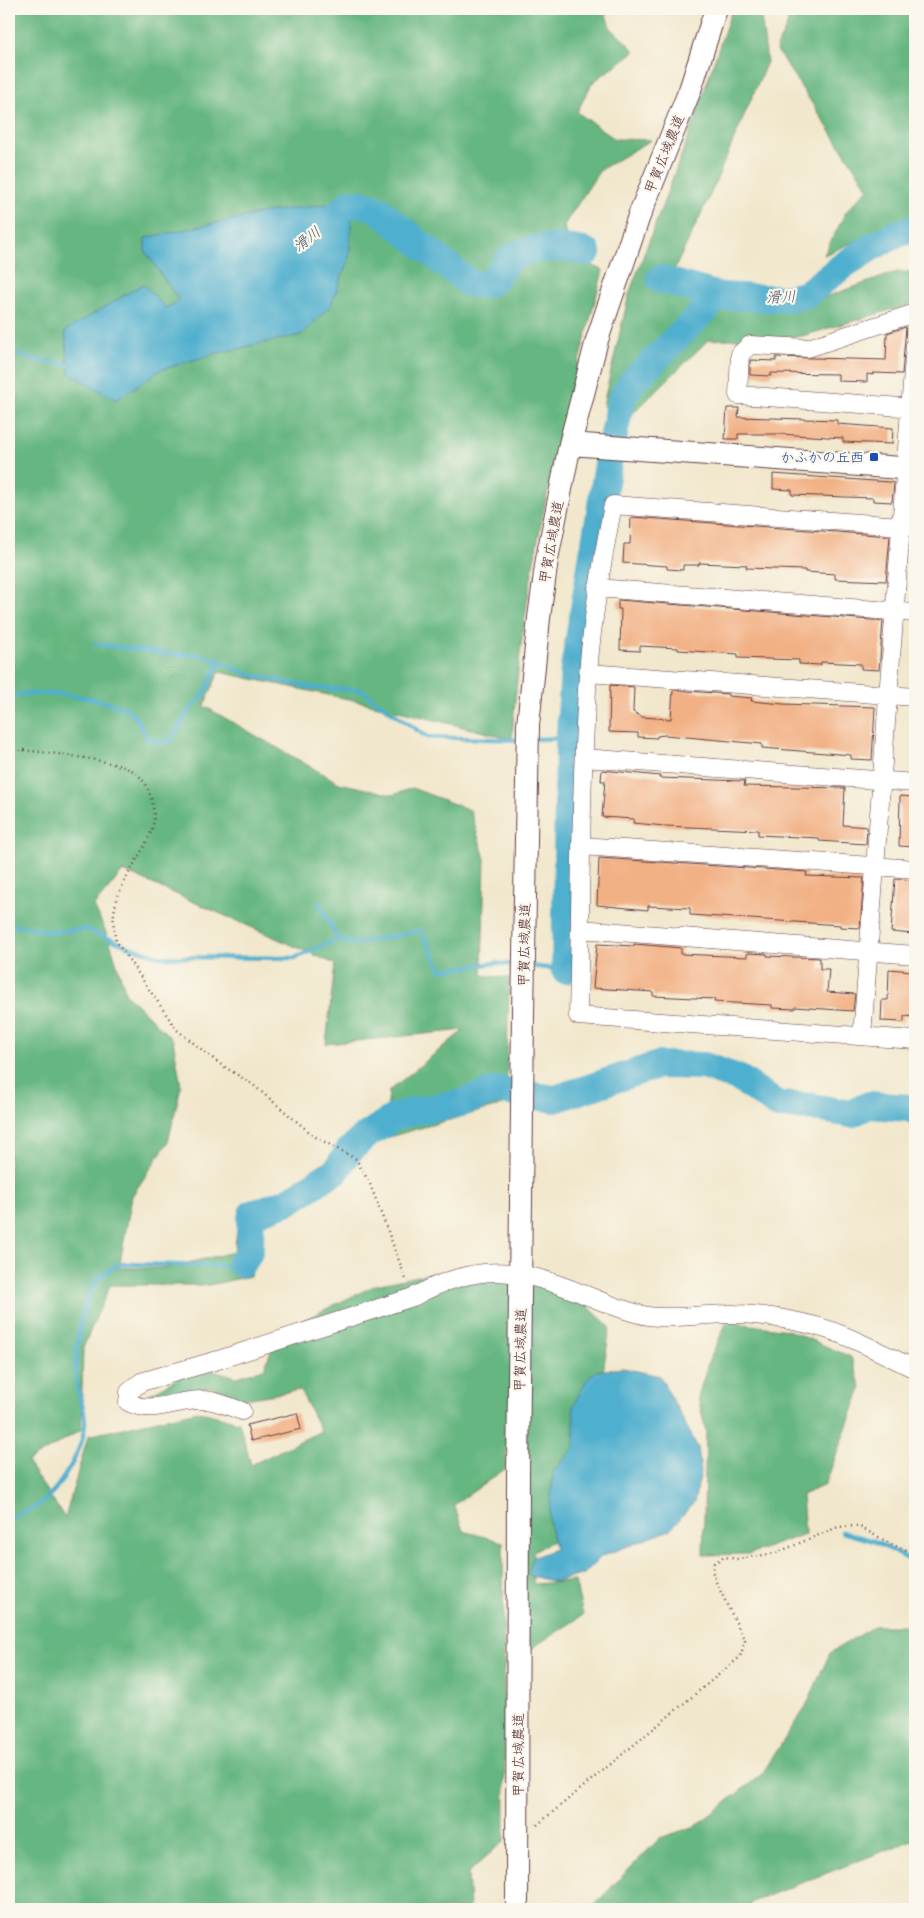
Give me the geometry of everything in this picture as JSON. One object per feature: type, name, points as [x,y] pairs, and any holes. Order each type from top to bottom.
[{"type":"street","name":"甲賀広域農道","points":[[517,1909],[520,1274],[528,725],[547,559],[570,444],[613,292],[639,216],[690,90],[716,9]]},
{"type":"street","points":[[913,408],[738,395],[740,354],[750,345],[808,348],[915,313]]},
{"type":"street","points":[[862,1036],[894,611],[908,526],[915,345]]},
{"type":"street","points":[[570,444],[911,469]]},
{"type":"street","points":[[908,526],[613,505],[598,588],[588,673],[581,846],[578,1016],[915,1040]]},
{"type":"street","points":[[598,588],[915,613]]},
{"type":"street","points":[[588,673],[915,697]]},
{"type":"street","points":[[584,758],[915,783]]},
{"type":"street","points":[[581,846],[915,869]]},
{"type":"street","points":[[580,929],[915,955]]},
{"type":"street","points":[[242,1411],[204,1400],[156,1408],[138,1408],[128,1402],[129,1392],[141,1382],[218,1360],[413,1297],[436,1284],[466,1275],[497,1271],[548,1279],[622,1309],[649,1316],[736,1314],[782,1320],[838,1333],[915,1369]]},
{"type":"path","points":[[9,749],[44,752],[114,765],[136,773],[149,792],[156,812],[152,831],[114,906],[112,925],[116,941],[177,1030],[220,1064],[252,1084],[314,1136],[356,1159],[370,1184],[394,1252],[413,1297]]},
{"type":"path","points":[[537,1831],[538,1823],[740,1657],[745,1641],[716,1582],[713,1573],[714,1563],[724,1557],[738,1560],[776,1553],[838,1527],[858,1526],[893,1545],[915,1553]]},
{"type":"green space","points":[[9,9],[604,9],[610,27],[635,51],[592,83],[577,112],[615,139],[651,140],[600,170],[564,225],[569,255],[603,270],[566,411],[540,527],[518,669],[512,739],[362,702],[219,672],[204,706],[339,783],[393,795],[412,788],[470,810],[485,859],[482,975],[509,978],[506,1104],[385,1138],[389,1091],[464,1030],[326,1044],[335,964],[123,871],[94,906],[109,939],[126,994],[173,1040],[181,1086],[168,1142],[132,1196],[119,1268],[166,1268],[234,1252],[237,1230],[258,1238],[250,1276],[209,1285],[110,1285],[83,1348],[81,1430],[27,1462],[65,1518],[88,1436],[197,1411],[239,1422],[251,1465],[321,1431],[300,1390],[245,1399],[211,1387],[147,1396],[199,1366],[236,1377],[264,1369],[278,1332],[376,1285],[432,1273],[495,1273],[563,1283],[610,1327],[601,1385],[557,1539],[533,1551],[533,1584],[575,1581],[583,1615],[526,1652],[512,1390],[505,1469],[454,1505],[463,1531],[503,1542],[505,1840],[468,1873],[470,1909],[9,1909]]},
{"type":"green space","points":[[732,9],[760,9],[767,62],[710,195],[667,285],[731,304],[794,308],[897,272],[915,272],[915,303],[802,336],[708,340],[620,426],[603,405],[629,294],[689,135]]},
{"type":"green space","points":[[785,9],[915,9],[915,215],[824,255],[846,212],[868,188],[776,49],[788,23]]},
{"type":"green space","points":[[727,1322],[788,1330],[851,1357],[861,1388],[825,1485],[802,1495],[805,1534],[749,1554],[703,1555],[706,1432],[698,1397],[709,1360]]},
{"type":"green space","points":[[874,1626],[915,1626],[915,1760],[913,1760],[915,1764],[915,1839],[752,1902],[747,1909],[590,1909],[660,1838],[696,1826],[762,1774],[806,1706],[830,1653]]},
{"type":"water","points":[[353,201],[349,258],[331,305],[301,335],[217,353],[160,370],[116,400],[69,373],[65,331],[143,284],[166,308],[179,301],[145,251],[145,238],[266,212]]},
{"type":"water","points":[[623,1368],[660,1376],[698,1448],[701,1472],[694,1502],[670,1530],[602,1556],[584,1574],[555,1582],[528,1575],[532,1558],[555,1549],[549,1521],[553,1472],[575,1447],[573,1406],[586,1381],[596,1371]]},
{"type":"building","points":[[906,327],[902,374],[867,374],[867,382],[838,381],[838,374],[771,373],[771,376],[750,375],[750,360],[776,361],[776,357],[886,360],[887,333]]},
{"type":"building","points":[[727,408],[739,408],[738,417],[837,420],[837,424],[893,428],[892,444],[843,442],[843,438],[780,434],[738,434],[738,439],[725,439]]},
{"type":"building","points":[[773,474],[894,483],[892,502],[873,501],[873,498],[792,495],[792,490],[773,489]]},
{"type":"building","points":[[631,517],[890,536],[886,581],[835,579],[835,574],[805,572],[805,570],[746,568],[747,565],[699,563],[699,565],[683,565],[683,570],[667,569],[667,566],[623,563],[624,544],[630,544]]},
{"type":"building","points":[[618,600],[883,621],[879,670],[861,669],[861,664],[821,662],[821,665],[799,664],[799,660],[738,658],[738,654],[678,650],[678,648],[640,646],[640,651],[620,650],[621,609],[618,609]]},
{"type":"building","points":[[610,685],[634,687],[633,712],[642,717],[671,719],[673,690],[728,694],[728,696],[752,698],[751,701],[783,704],[875,707],[872,760],[851,759],[851,755],[762,748],[762,744],[665,735],[657,736],[657,738],[638,737],[638,733],[609,732]]},
{"type":"building","points":[[602,770],[660,776],[659,778],[745,781],[744,786],[845,788],[843,825],[867,827],[866,844],[819,841],[819,838],[758,835],[758,830],[665,826],[633,823],[634,819],[602,817],[605,781],[601,781]]},
{"type":"building","points":[[900,796],[915,797],[915,847],[899,846]]},
{"type":"building","points":[[599,858],[807,872],[806,876],[864,878],[860,928],[690,915],[690,908],[648,906],[648,910],[597,905]]},
{"type":"building","points":[[895,879],[915,880],[913,934],[891,932]]},
{"type":"building","points":[[597,944],[634,946],[634,944],[681,948],[681,954],[747,957],[747,953],[767,954],[767,956],[820,958],[820,969],[829,969],[827,992],[855,994],[853,1011],[795,1007],[795,1009],[772,1008],[772,1005],[714,1002],[715,999],[653,996],[653,992],[593,988]]},
{"type":"building","points":[[889,969],[912,971],[912,974],[915,974],[915,1017],[904,1016],[904,1022],[881,1021],[882,1000],[888,1000]]},
{"type":"building","points":[[297,1413],[301,1429],[251,1441],[247,1425]]},
{"type":"waterway","name":"滑川","points":[[323,226],[350,203],[371,207],[380,211],[469,283],[479,285],[492,281],[514,256],[530,250],[550,248],[587,252]]},
{"type":"waterway","name":"滑川","points":[[660,279],[719,296],[785,299],[805,295],[845,264],[872,247],[894,235],[915,228]]},
{"type":"waterway","points":[[565,970],[569,748],[574,669],[608,464],[621,400],[632,382],[719,296]]},
{"type":"waterway","name":"滑川","points":[[9,351],[30,359],[73,366]]},
{"type":"waterway","points":[[95,644],[169,654],[203,655],[251,675],[316,688],[361,690],[427,737],[522,740]]},
{"type":"waterway","points":[[9,696],[58,694],[108,703],[122,707],[130,712],[139,723],[148,740],[170,742],[187,713],[205,693],[220,660]]},
{"type":"waterway","points":[[535,739],[570,738]]},
{"type":"waterway","points":[[319,903],[338,939]]},
{"type":"waterway","points":[[12,925],[52,932],[86,929],[132,948],[162,957],[295,958],[338,939],[354,944],[419,931],[423,934],[441,970],[496,963],[517,965]]},
{"type":"waterway","points":[[529,966],[565,970]]},
{"type":"waterway","points":[[241,1263],[246,1259],[250,1247],[252,1214],[289,1201],[336,1171],[349,1151],[364,1137],[393,1118],[410,1112],[461,1103],[496,1090],[555,1099],[658,1065],[704,1066],[740,1079],[778,1105],[813,1107],[850,1114],[869,1105],[909,1108],[915,1111]]},
{"type":"waterway","points":[[9,1518],[40,1504],[48,1497],[63,1478],[76,1456],[84,1433],[85,1422],[76,1374],[79,1329],[87,1300],[99,1278],[104,1273],[121,1264],[232,1266],[241,1263]]},
{"type":"waterway","points":[[842,1532],[874,1541],[906,1558],[915,1560]]},
{"type":"place","name":"かふかの丘西","points":[[874,457]]}]
